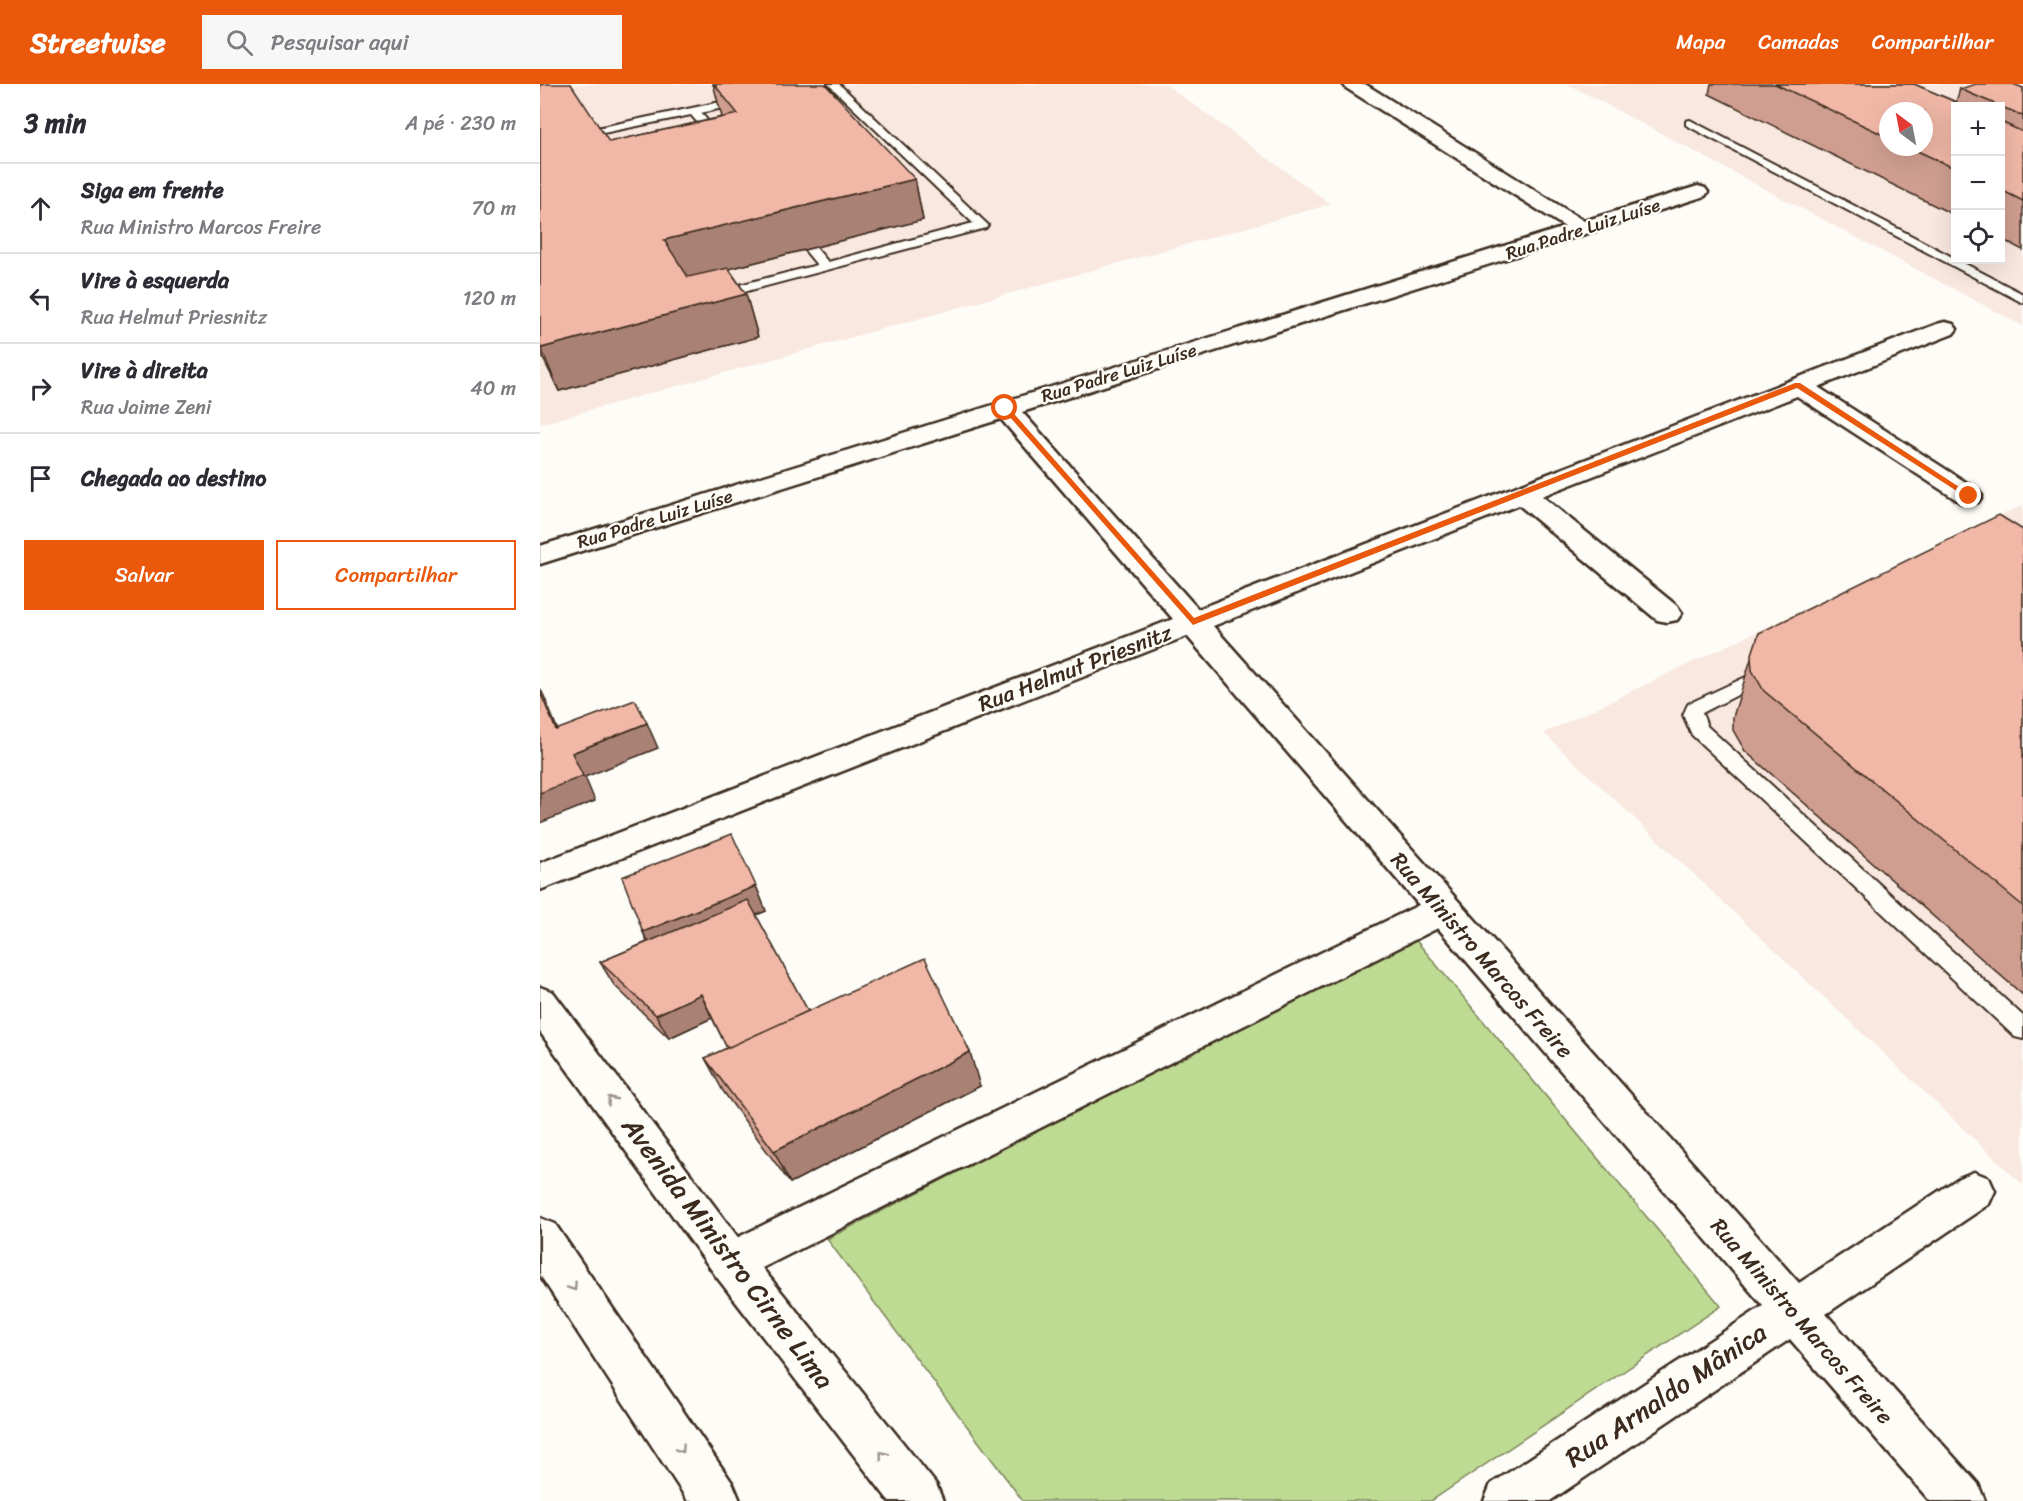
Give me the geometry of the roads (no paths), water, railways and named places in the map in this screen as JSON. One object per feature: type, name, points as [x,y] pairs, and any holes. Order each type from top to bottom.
[{"type":"street","points":[[1352,84],[1583,229]]},
{"type":"street","name":"Rua Padre Luiz Luíse","points":[[540,555],[1698,192]]},
{"type":"street","name":"Rua Helmut Priesnitz","points":[[540,877],[1945,329]]},
{"type":"street","points":[[1797,385],[1969,496]]},
{"type":"street","name":"Rua Ministro Marcos Freire","points":[[1005,408],[1961,1501]]},
{"type":"street","points":[[1521,493],[1667,613]]},
{"type":"street","points":[[731,1262],[1442,910]]},
{"type":"street","name":"Avenida Ministro Cirne Lima","points":[[540,1003],[731,1262],[919,1501]]},
{"type":"street","name":"Rua Arnaldo Mânica","points":[[1508,1501],[1974,1191]]},
{"type":"street","points":[[540,1238],[716,1501]]},
{"type":"lane","points":[[700,299],[982,225],[833,84]]},
{"type":"lane","points":[[540,143],[762,96]]},
{"type":"lane","points":[[694,111],[730,154]]},
{"type":"lane","points":[[1690,123],[2023,299]]},
{"type":"lane","points":[[782,215],[826,267]]},
{"type":"lane","points":[[1780,667],[1695,709],[1692,715],[1699,730],[2023,1030]]}]
